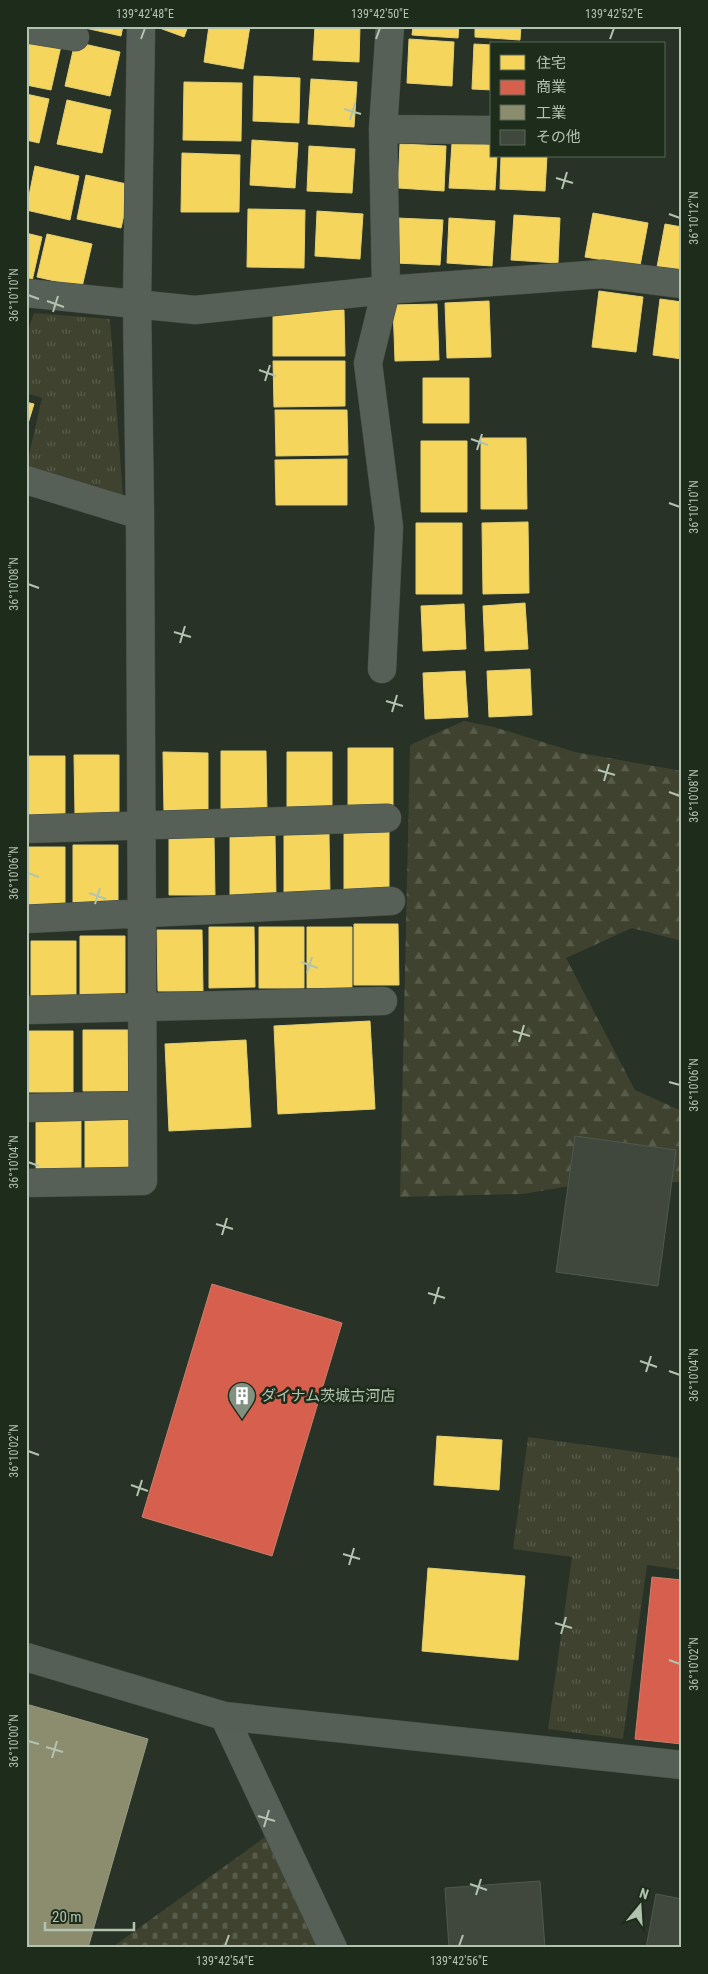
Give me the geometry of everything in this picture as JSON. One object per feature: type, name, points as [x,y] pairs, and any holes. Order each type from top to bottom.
[{"type":"street","points":[[26,1183],[143,1182],[140,516],[136,304],[141,26]]},
{"type":"street","points":[[382,670],[389,527],[368,363],[386,290],[383,129],[390,26]]},
{"type":"street","points":[[26,29],[75,37]]},
{"type":"street","points":[[383,129],[490,130]]},
{"type":"street","points":[[26,293],[196,310],[386,290],[602,274],[682,284]]},
{"type":"street","points":[[26,480],[140,516]]},
{"type":"street","points":[[26,829],[386,818]]},
{"type":"street","points":[[26,918],[391,901]]},
{"type":"street","points":[[26,1010],[383,1001]]},
{"type":"street","points":[[26,1108],[142,1105]]},
{"type":"street","points":[[26,1657],[224,1716],[682,1765]]},
{"type":"street","points":[[224,1716],[333,1948]]},
{"type":"green space","points":[[34,313],[110,319],[123,496],[26,468],[42,398],[26,393],[26,336]]},
{"type":"green space","points":[[464,721],[494,727],[575,752],[682,771],[682,941],[632,928],[566,958],[635,1090],[682,1111],[682,1182],[587,1183],[523,1194],[400,1197],[410,745]]},
{"type":"green space","points":[[528,1437],[682,1458],[682,1570],[647,1565],[623,1739],[548,1729],[572,1557],[513,1549]]},
{"type":"green space","points":[[268,1835],[318,1948],[111,1948]]},
{"type":"building: 住宅","points":[[76,26],[123,26],[121,36]]},
{"type":"building: 住宅","points":[[154,26],[188,26],[184,37]]},
{"type":"building: 住宅","points":[[209,26],[250,26],[243,69],[204,62]]},
{"type":"building: 住宅","points":[[315,26],[360,26],[359,62],[313,60]]},
{"type":"building: 住宅","points":[[413,26],[459,26],[458,38],[412,35]]},
{"type":"building: 住宅","points":[[475,26],[521,26],[520,40],[475,37]]},
{"type":"building: 住宅","points":[[26,39],[61,46],[51,90],[26,85]]},
{"type":"building: 住宅","points":[[409,39],[454,42],[452,86],[407,83]]},
{"type":"building: 住宅","points":[[75,42],[120,52],[110,96],[65,86]]},
{"type":"building: 住宅","points":[[474,44],[490,45],[490,90],[472,89]]},
{"type":"building: 住宅","points":[[254,76],[300,78],[299,123],[253,121]]},
{"type":"building: 住宅","points":[[311,79],[357,82],[354,127],[308,124]]},
{"type":"building: 住宅","points":[[184,82],[242,83],[241,141],[183,140]]},
{"type":"building: 住宅","points":[[26,94],[49,99],[39,143],[26,140]]},
{"type":"building: 住宅","points":[[67,100],[111,110],[102,153],[57,144]]},
{"type":"building: 住宅","points":[[252,140],[298,143],[295,188],[250,185]]},
{"type":"building: 住宅","points":[[452,143],[490,145],[490,158],[497,158],[495,190],[449,188]]},
{"type":"building: 住宅","points":[[400,144],[446,146],[444,191],[398,188]]},
{"type":"building: 住宅","points":[[309,146],[355,149],[352,193],[307,191]]},
{"type":"building: 住宅","points":[[182,153],[240,155],[239,212],[181,212]]},
{"type":"building: 住宅","points":[[501,158],[547,158],[545,191],[500,189]]},
{"type":"building: 住宅","points":[[35,166],[79,176],[70,220],[26,210]]},
{"type":"building: 住宅","points":[[86,175],[131,185],[121,228],[77,219]]},
{"type":"building: 住宅","points":[[248,209],[305,210],[304,268],[247,267]]},
{"type":"building: 住宅","points":[[317,211],[363,214],[360,259],[315,256]]},
{"type":"building: 住宅","points":[[593,213],[648,223],[640,266],[585,257]]},
{"type":"building: 住宅","points":[[514,215],[560,218],[558,263],[511,260]]},
{"type":"building: 住宅","points":[[397,218],[443,220],[440,265],[395,263]]},
{"type":"building: 住宅","points":[[449,218],[495,221],[492,266],[447,263]]},
{"type":"building: 住宅","points":[[665,224],[682,227],[682,271],[657,267]]},
{"type":"building: 住宅","points":[[26,233],[42,237],[32,281],[26,279]]},
{"type":"building: 住宅","points":[[47,234],[92,244],[82,287],[37,277]]},
{"type":"building: 住宅","points":[[599,291],[643,297],[636,352],[592,347]]},
{"type":"building: 住宅","points":[[660,299],[682,302],[682,359],[653,355]]},
{"type":"building: 住宅","points":[[489,301],[491,357],[447,358],[445,303]]},
{"type":"building: 住宅","points":[[437,304],[439,360],[395,361],[393,305]]},
{"type":"building: 住宅","points":[[273,310],[344,310],[345,356],[273,356]]},
{"type":"building: 住宅","points":[[273,361],[345,361],[345,406],[274,407]]},
{"type":"building: 住宅","points":[[423,378],[469,378],[469,423],[423,423]]},
{"type":"building: 住宅","points":[[26,402],[34,404],[26,430]]},
{"type":"building: 住宅","points":[[275,410],[347,410],[348,455],[276,456]]},
{"type":"building: 住宅","points":[[481,438],[526,438],[527,509],[481,509]]},
{"type":"building: 住宅","points":[[421,441],[467,441],[467,512],[421,512]]},
{"type":"building: 住宅","points":[[347,459],[347,505],[276,505],[275,460]]},
{"type":"building: 住宅","points":[[528,522],[529,593],[483,594],[482,523]]},
{"type":"building: 住宅","points":[[416,523],[462,523],[462,594],[416,594]]},
{"type":"building: 住宅","points":[[525,603],[528,649],[485,651],[483,606]]},
{"type":"building: 住宅","points":[[464,604],[466,649],[423,651],[421,606]]},
{"type":"building: 住宅","points":[[530,669],[532,715],[489,717],[487,671]]},
{"type":"building: 住宅","points":[[465,671],[468,717],[425,719],[423,673]]},
{"type":"building: 住宅","points":[[348,748],[393,748],[393,809],[348,808]]},
{"type":"building: 住宅","points":[[221,751],[266,751],[267,812],[221,812]]},
{"type":"building: 住宅","points":[[163,752],[208,753],[208,813],[164,813]]},
{"type":"building: 住宅","points":[[287,752],[332,752],[332,812],[287,813]]},
{"type":"building: 住宅","points":[[74,755],[119,755],[119,815],[75,815]]},
{"type":"building: 住宅","points":[[26,756],[65,756],[65,817],[26,817]]},
{"type":"building: 住宅","points":[[344,832],[389,832],[389,893],[344,893]]},
{"type":"building: 住宅","points":[[284,834],[329,834],[330,895],[284,894]]},
{"type":"building: 住宅","points":[[169,835],[214,835],[215,895],[169,895]]},
{"type":"building: 住宅","points":[[230,835],[275,835],[276,896],[230,896]]},
{"type":"building: 住宅","points":[[73,845],[118,845],[118,906],[73,906]]},
{"type":"building: 住宅","points":[[26,847],[65,847],[65,907],[26,907]]},
{"type":"building: 住宅","points":[[354,924],[398,924],[399,985],[354,985]]},
{"type":"building: 住宅","points":[[209,927],[254,927],[255,987],[209,988]]},
{"type":"building: 住宅","points":[[259,927],[304,927],[304,988],[259,988]]},
{"type":"building: 住宅","points":[[307,927],[352,927],[352,988],[307,988]]},
{"type":"building: 住宅","points":[[157,930],[202,930],[203,991],[158,991]]},
{"type":"building: 住宅","points":[[80,936],[125,936],[125,997],[80,997]]},
{"type":"building: 住宅","points":[[31,941],[76,941],[76,1001],[31,1001]]},
{"type":"building: 住宅","points":[[370,1021],[375,1109],[278,1114],[274,1026]]},
{"type":"building: 住宅","points":[[83,1030],[128,1030],[128,1091],[83,1091]]},
{"type":"building: 住宅","points":[[28,1031],[73,1031],[73,1092],[28,1092]]},
{"type":"building: 住宅","points":[[246,1040],[251,1127],[169,1131],[165,1044]]},
{"type":"building: 住宅","points":[[85,1112],[130,1112],[130,1173],[85,1173]]},
{"type":"building: 住宅","points":[[36,1116],[81,1116],[81,1176],[36,1177]]},
{"type":"building: 住宅","points":[[437,1436],[502,1440],[499,1490],[434,1485]]},
{"type":"building: 住宅","points":[[428,1568],[525,1576],[518,1660],[422,1651]]},
{"type":"building: 商業","name":"ダイナム茨城古河店","points":[[212,1284],[342,1323],[272,1556],[142,1517]]},
{"type":"building: 商業","points":[[652,1577],[682,1580],[682,1744],[635,1739]]},
{"type":"building: 工業","points":[[26,1704],[148,1739],[88,1948],[26,1948]]},
{"type":"building: その他","points":[[575,1136],[676,1150],[658,1286],[556,1272]]},
{"type":"building: その他","points":[[540,1881],[545,1948],[449,1948],[445,1888]]},
{"type":"building: その他","points":[[656,1894],[682,1899],[682,1948],[646,1948]]},
{"type":"place","name":"ダイナム茨城古河店","points":[[242,1420]]}]
